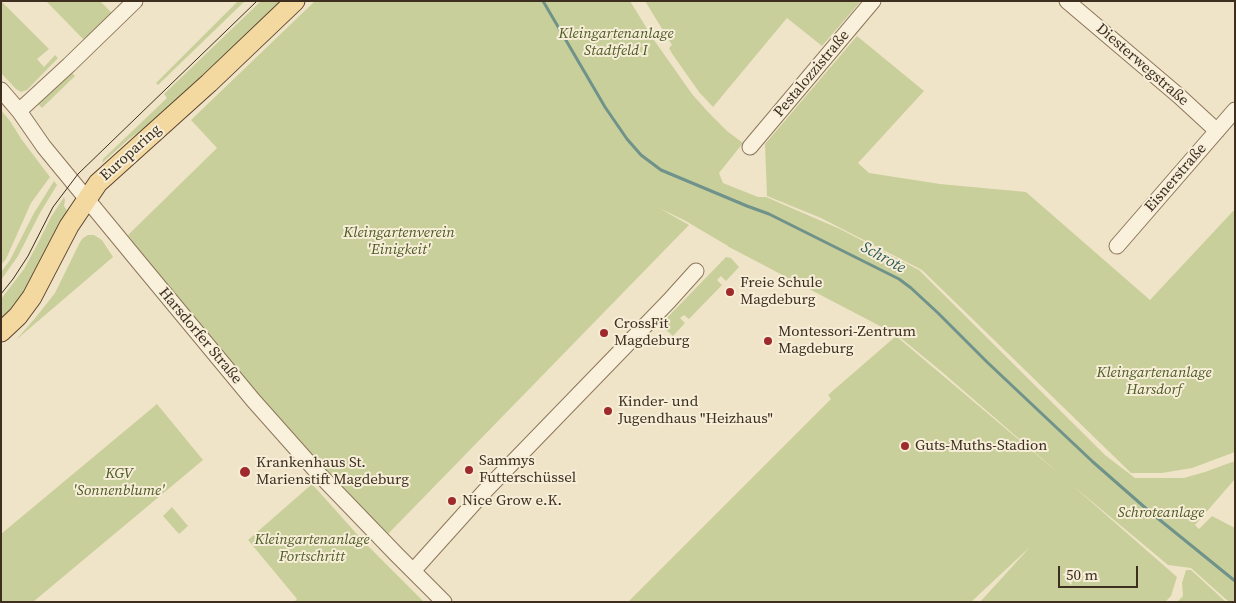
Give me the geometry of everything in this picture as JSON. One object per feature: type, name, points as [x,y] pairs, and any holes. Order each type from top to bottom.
[{"type":"main road","name":"Europaring","points":[[1,332],[18,316],[32,297],[59,244],[98,183],[209,83],[294,1]]},
{"type":"street","points":[[19,111],[136,1]]},
{"type":"street","name":"Pestalozzistraße","points":[[750,147],[873,1]]},
{"type":"street","name":"Diesterwegstraße","points":[[1067,1],[1179,96],[1217,131]]},
{"type":"street","name":"Harsdorfer Straße","points":[[1,90],[19,111],[44,147],[227,370],[317,472],[444,602]]},
{"type":"street","name":"Eisnerstraße","points":[[1117,246],[1235,110]]},
{"type":"street","points":[[413,571],[484,492],[696,271]]},
{"type":"green space","points":[[1,1],[49,49],[37,59],[44,67],[55,55],[58,58],[27,90],[21,92],[1,73]]},
{"type":"green space","points":[[46,1],[100,1],[112,13],[85,41]]},
{"type":"green space","points":[[238,1],[245,1],[158,85],[156,83]]},
{"type":"green space","points":[[261,1],[286,1],[150,124],[129,139],[102,163],[103,159],[167,98],[164,94]]},
{"type":"green space","points":[[315,1],[630,1],[654,40],[692,94],[727,131],[743,143],[719,173],[723,183],[758,197],[766,197],[840,229],[919,270],[1105,455],[1135,478],[1184,478],[1235,461],[1235,479],[1195,525],[1199,529],[1212,516],[1235,528],[1235,602],[1229,602],[1191,568],[1168,565],[1072,485],[1177,577],[1171,596],[1165,602],[980,602],[1030,547],[971,602],[628,602],[831,399],[828,395],[896,336],[1063,477],[897,335],[728,247],[684,220],[659,208],[689,225],[388,534],[312,457],[258,396],[147,261],[128,235],[217,148],[191,120]]},
{"type":"green space","name":"Kleingartenanlage Stadtfeld I","points":[[645,1],[861,1],[822,46],[787,18],[713,107],[699,92],[673,55],[669,48],[672,45]]},
{"type":"green space","name":"Kleingartenanlage Harsdorf","points":[[857,36],[924,91],[858,163],[869,173],[940,184],[1026,192],[1150,300],[1235,209],[1235,452],[1192,468],[1162,473],[1131,473],[922,270],[821,218],[767,196],[765,144]]},
{"type":"green space","points":[[69,70],[75,76],[42,108],[36,102]]},
{"type":"green space","points":[[1,110],[50,177],[31,203],[6,259],[1,265]]},
{"type":"green space","points":[[54,181],[57,185],[18,256],[1,280],[1,272],[10,260],[34,213]]},
{"type":"green space","points":[[64,197],[64,206],[68,212],[20,302],[1,324],[1,299],[24,269],[51,217]]},
{"type":"green space","points":[[88,235],[94,235],[102,240],[113,257],[16,340],[55,293],[80,242]]},
{"type":"green space","points":[[726,257],[731,258],[739,267],[726,281],[721,276],[717,280],[722,285],[689,319],[684,315],[680,318],[685,323],[673,336],[660,325]]},
{"type":"green space","name":"KGV 'Sonnenblume'","points":[[157,404],[203,460],[33,602],[1,602],[1,534]]},
{"type":"green space","name":"Kleingartenanlage Fortschritt","points":[[312,484],[365,543],[424,602],[294,602],[297,599],[248,540]]},
{"type":"green space","points":[[172,507],[188,526],[179,534],[163,516]]},
{"type":"green space","points":[[1186,570],[1191,570],[1226,602],[1177,602],[1183,596],[1182,583]]},
{"type":"waterway","name":"Schrote","points":[[543,1],[605,107],[627,139],[641,155],[661,170],[769,214],[899,279],[938,313],[1093,462],[1150,512],[1235,581]]},
{"type":"tram line","points":[[1,294],[28,256],[53,207],[78,174],[257,1]]},
{"type":"place","name":"Freie Schule Magdeburg","points":[[730,292]]},
{"type":"place","name":"CrossFit Magdeburg","points":[[604,333]]},
{"type":"place","name":"Montessori-Zentrum Magdeburg","points":[[768,341]]},
{"type":"place","name":"Kinder- und Jugendhaus \"Heizhaus\"","points":[[608,411]]},
{"type":"place","name":"Guts-Muths-Stadion","points":[[905,446]]},
{"type":"place","name":"Sammys Futterschüssel","points":[[469,470]]},
{"type":"place","name":"Krankenhaus St. Marienstift Magdeburg","points":[[245,472]]},
{"type":"place","name":"Nice Grow e.K.","points":[[452,501]]},
{"type":"park label","name":"Kleingartenverein 'Einigkeit'","points":[[399,242]]},
{"type":"park label","name":"Schroteanlage","points":[[1161,513]]}]
